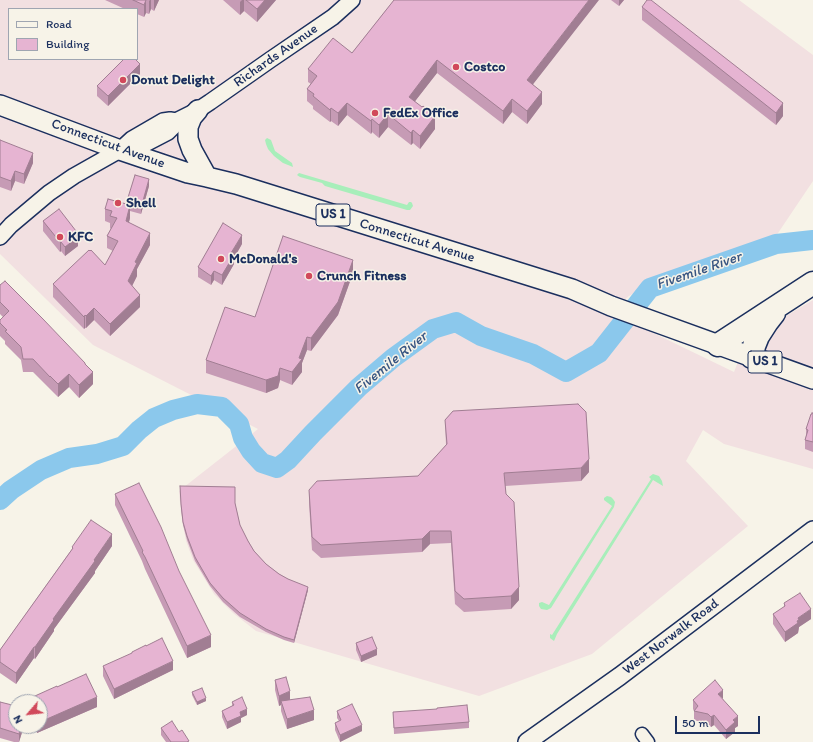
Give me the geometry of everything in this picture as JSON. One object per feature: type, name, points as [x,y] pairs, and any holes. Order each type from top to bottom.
[{"type":"highway","points":[[718,345],[806,287]]},
{"type":"highway","points":[[752,357],[758,336],[766,322],[780,308],[806,287]]},
{"type":"main road","name":"Connecticut Avenue","points":[[0,104],[120,150],[188,173],[236,184],[572,289],[612,306],[718,345]]},
{"type":"main road","points":[[198,110],[192,117],[188,127],[188,139],[192,150],[207,177]]},
{"type":"main road","name":"US 1","points":[[718,345],[813,379]]},
{"type":"main road","name":"West Norwalk Road","points":[[527,742],[620,676],[813,530]]},
{"type":"street","name":"Richards Avenue","points":[[0,237],[11,225],[48,193],[74,176],[120,150],[143,145],[168,132],[176,121],[198,110],[333,17],[352,0]]},
{"type":"shaded area","points":[[0,0],[739,0],[813,55],[813,181],[774,239],[661,277],[629,296],[610,312],[734,372],[747,339],[813,300],[813,469],[724,444],[703,430],[686,461],[748,526],[592,654],[479,696],[256,631],[233,613],[214,594],[193,560],[186,541],[181,514],[179,491],[258,429],[93,345],[0,254]]},
{"type":"green space","points":[[267,138],[271,140],[275,151],[292,163],[293,167],[283,163],[274,156],[266,144],[265,140]]},
{"type":"green space","points":[[299,173],[407,205],[411,202],[413,206],[410,210],[407,210],[325,186],[322,183],[300,177],[297,175]]},
{"type":"green space","points":[[653,474],[659,476],[663,486],[653,480],[554,641],[550,638],[550,634],[552,635],[651,479],[649,477]]},
{"type":"green space","points":[[607,496],[611,497],[615,502],[614,507],[551,608],[547,610],[541,609],[539,603],[542,602],[549,605],[612,506],[604,500]]},
{"type":"building","points":[[133,0],[146,0],[144,5]]},
{"type":"building","points":[[246,0],[265,0],[257,9]]},
{"type":"building","name":"Costco","points":[[394,0],[589,0],[527,80],[542,92],[527,111],[512,99],[503,111],[437,60],[409,97],[435,116],[420,136],[413,130],[411,133],[388,114],[379,125],[372,119],[371,121],[347,103],[338,113],[331,108],[330,110],[307,89],[317,76],[308,69],[333,38],[352,53]]},
{"type":"building","points":[[647,0],[651,0],[783,103],[776,113],[642,7]]},
{"type":"building","points":[[123,60],[136,60],[140,64],[108,96],[97,86]]},
{"type":"building","points":[[0,140],[33,153],[24,174],[15,171],[11,181],[0,177]]},
{"type":"building","points":[[135,175],[149,179],[141,208],[126,204]]},
{"type":"building","points":[[108,199],[130,205],[126,221],[150,233],[135,262],[137,263],[128,281],[140,295],[110,324],[94,308],[84,317],[53,284],[89,250],[91,250],[105,265],[118,241],[107,236],[117,218],[110,216],[112,211],[105,209]]},
{"type":"building","points":[[59,209],[76,231],[74,232],[78,237],[65,247],[43,221]]},
{"type":"building","name":"McDonald's","points":[[223,223],[242,235],[231,253],[234,255],[222,275],[214,271],[211,276],[198,267]]},
{"type":"building","points":[[283,236],[353,260],[338,302],[311,338],[307,337],[299,358],[302,359],[292,372],[280,368],[278,376],[266,380],[206,360],[225,307],[255,317]]},
{"type":"building","points":[[5,281],[93,372],[79,385],[69,374],[58,384],[33,359],[23,359],[21,347],[5,331],[7,330],[0,323],[0,320],[9,311],[0,302],[0,285]]},
{"type":"building","points":[[578,404],[586,412],[589,459],[581,468],[504,473],[506,494],[514,502],[519,587],[511,596],[464,599],[455,591],[451,531],[430,531],[422,539],[321,545],[312,537],[309,490],[317,481],[418,476],[447,444],[445,420],[453,411]]},
{"type":"building","points":[[812,413],[813,442],[805,440],[808,430],[806,429]]},
{"type":"building","points":[[139,483],[161,527],[179,571],[211,635],[187,646],[115,494]]},
{"type":"building","points":[[180,486],[235,487],[235,503],[240,525],[254,551],[266,564],[279,574],[308,587],[294,640],[266,629],[240,613],[223,598],[210,583],[195,557],[187,536],[183,522]]},
{"type":"building","points":[[91,520],[112,534],[94,560],[95,561],[16,673],[0,662],[0,650],[73,548],[72,547]]},
{"type":"building","points":[[800,593],[811,609],[798,618],[798,623],[785,632],[773,614],[785,606],[784,603]]},
{"type":"building","points":[[372,637],[377,649],[361,656],[356,643]]},
{"type":"building","points":[[162,638],[173,661],[114,689],[103,666]]},
{"type":"building","points":[[86,674],[97,697],[48,718],[48,694],[39,694]]},
{"type":"building","points":[[286,677],[290,691],[279,696],[275,680]]},
{"type":"building","points":[[715,680],[723,690],[718,694],[738,716],[733,720],[735,722],[726,730],[714,715],[711,717],[708,714],[694,711],[698,706],[693,700]]},
{"type":"building","points":[[202,688],[206,698],[197,702],[192,692]]},
{"type":"building","points":[[242,697],[247,709],[240,712],[241,716],[227,722],[222,711],[234,705],[232,702]]},
{"type":"building","points":[[310,697],[314,710],[287,719],[281,701]]},
{"type":"building","points":[[0,702],[8,704],[8,731],[0,728]]},
{"type":"building","points":[[352,704],[362,725],[340,735],[335,723],[341,720],[337,711]]},
{"type":"building","points":[[467,705],[469,722],[394,728],[393,712]]},
{"type":"building","points":[[172,721],[179,732],[182,730],[189,741],[171,742],[161,728]]},
{"type":"waterway","name":"Fivemile River","points":[[0,500],[11,490],[41,470],[69,458],[97,454],[123,446],[154,418],[173,410],[197,404],[222,407],[239,424],[243,438],[251,451],[262,463],[277,468],[288,460],[359,387],[393,358],[433,329],[456,322],[481,336],[533,354],[566,372],[599,353],[650,288],[776,244],[813,240]]},
{"type":"place","name":"Costco","points":[[456,67]]},
{"type":"place","name":"Donut Delight","points":[[123,80]]},
{"type":"place","name":"FedEx Office","points":[[375,113]]},
{"type":"place","name":"Shell","points":[[118,203]]},
{"type":"place","name":"KFC","points":[[60,237]]},
{"type":"place","name":"McDonald's","points":[[221,259]]},
{"type":"place","name":"Crunch Fitness","points":[[309,276]]}]
